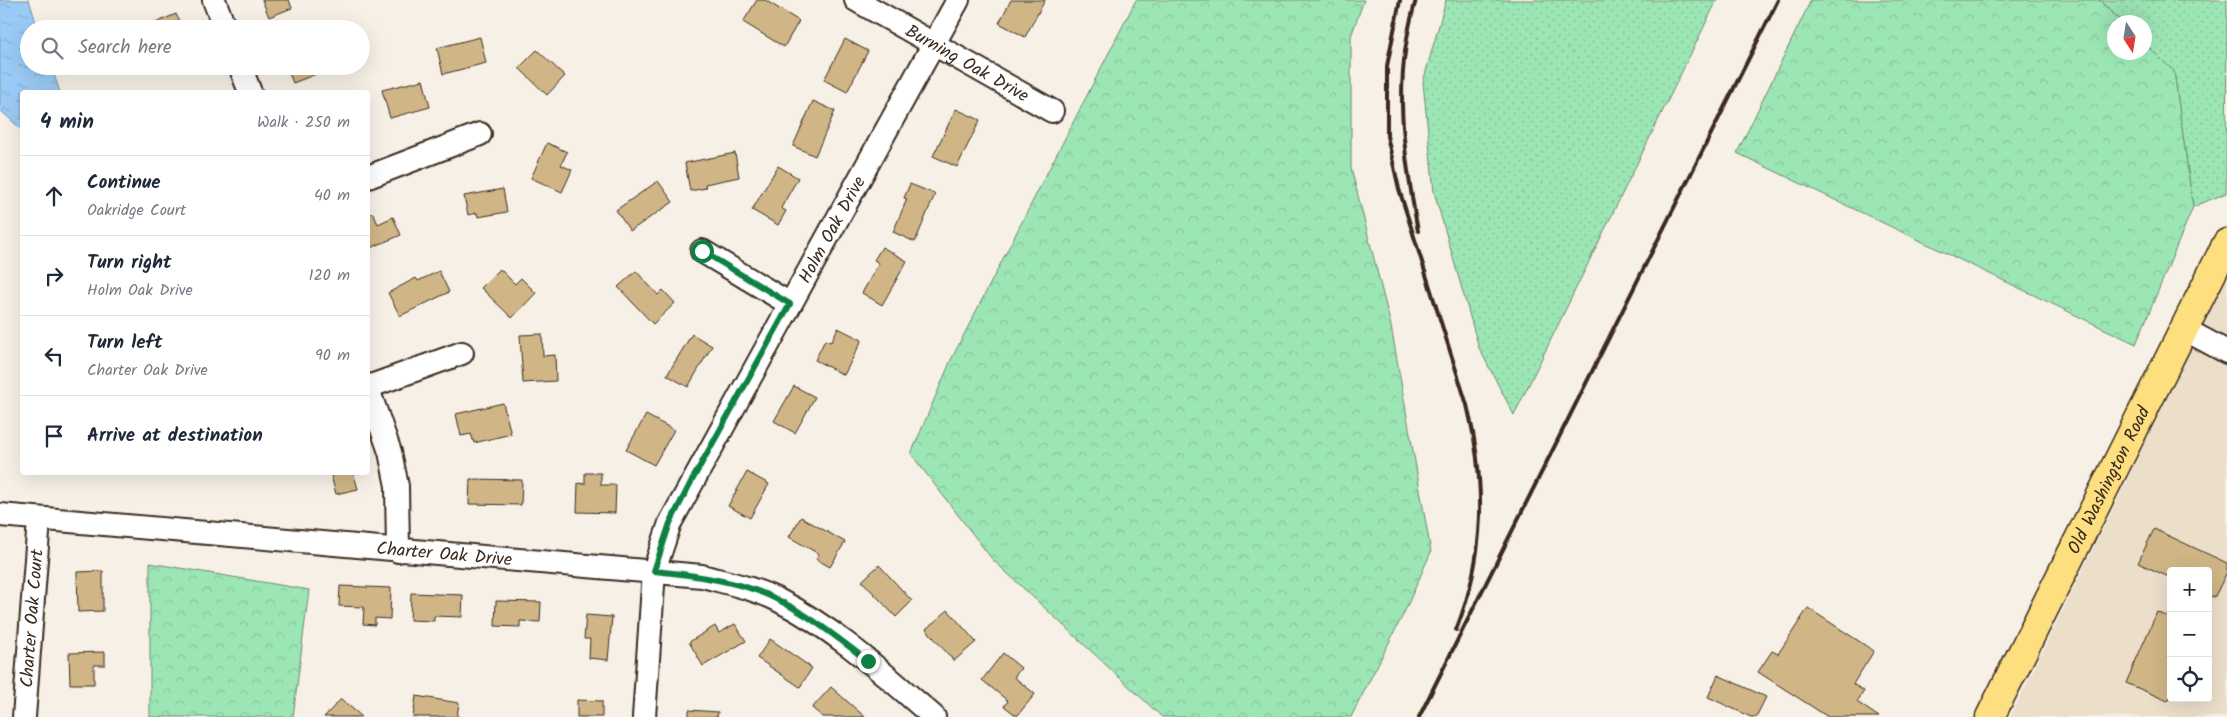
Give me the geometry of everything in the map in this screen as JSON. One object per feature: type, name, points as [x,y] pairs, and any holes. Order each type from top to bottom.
[{"type":"main road","name":"Old Washington Road","points":[[1990,717],[2227,243]]},
{"type":"street","points":[[214,0],[222,20]]},
{"type":"street","name":"Burning Oak Drive","points":[[856,0],[1052,111]]},
{"type":"street","name":"Holm Oak Drive","points":[[644,717],[654,571],[670,523],[933,42],[958,0]]},
{"type":"street","points":[[243,75],[249,90]]},
{"type":"street","points":[[370,176],[480,134]]},
{"type":"street","points":[[702,251],[790,304]]},
{"type":"street","points":[[2184,330],[2227,352]]},
{"type":"street","points":[[370,387],[462,353]]},
{"type":"street","points":[[370,394],[390,452],[397,486],[398,551]]},
{"type":"street","name":"Charter Oak Drive","points":[[0,515],[39,520],[702,576],[746,587],[778,600],[817,623],[868,661],[934,717]]},
{"type":"street","name":"Charter Oak Court","points":[[24,717],[39,520]]},
{"type":"shaded area","points":[[2227,277],[2227,717],[2010,717]]},
{"type":"green space","points":[[1136,0],[1364,0],[1351,36],[1351,168],[1391,326],[1431,552],[1404,613],[1351,717],[1162,717],[992,559],[911,454],[951,360]]},
{"type":"green space","points":[[1446,0],[1717,0],[1514,415],[1479,348],[1434,192],[1423,82]]},
{"type":"green space","points":[[1811,0],[2099,0],[2115,15],[2107,15],[2107,60],[2152,60],[2152,51],[2174,71],[2193,207],[2136,344],[1737,153]]},
{"type":"green space","points":[[2099,0],[2227,0],[2226,193],[2193,207],[2174,72],[2152,51],[2152,15],[2115,15]]},
{"type":"green space","points":[[150,563],[309,590],[293,717],[150,717]]},
{"type":"water","points":[[0,0],[29,0],[35,20],[20,20],[20,75],[54,75],[59,90],[20,90],[20,128],[0,110]]},
{"type":"building","points":[[262,0],[289,0],[292,8],[269,17]]},
{"type":"building","points":[[757,0],[765,0],[799,21],[784,47],[743,22]]},
{"type":"building","points":[[1011,0],[1045,0],[1025,37],[999,23]]},
{"type":"building","points":[[176,14],[179,20],[162,20]]},
{"type":"building","points":[[480,37],[486,63],[443,74],[437,48]]},
{"type":"building","points":[[845,39],[868,51],[847,92],[824,80]]},
{"type":"building","points":[[537,50],[565,76],[547,95],[519,68]]},
{"type":"building","points":[[290,75],[313,75],[293,83]]},
{"type":"building","points":[[423,80],[430,107],[390,118],[382,90]]},
{"type":"building","points":[[813,101],[835,111],[815,156],[793,146]]},
{"type":"building","points":[[956,109],[980,120],[957,167],[933,156]]},
{"type":"building","points":[[547,143],[567,152],[561,165],[572,170],[562,192],[531,178]]},
{"type":"building","points":[[735,153],[739,177],[705,184],[706,188],[690,191],[685,163]]},
{"type":"building","points":[[778,166],[798,178],[781,208],[786,211],[778,225],[752,210]]},
{"type":"building","points":[[658,181],[673,202],[630,231],[616,210]]},
{"type":"building","points":[[910,184],[935,194],[915,242],[893,232],[907,199],[904,198]]},
{"type":"building","points":[[503,189],[507,212],[478,217],[477,213],[468,215],[464,196]]},
{"type":"building","points":[[373,213],[378,224],[393,217],[401,235],[370,248],[370,214]]},
{"type":"building","points":[[882,247],[907,261],[882,305],[862,293],[879,263],[874,260]]},
{"type":"building","points":[[500,269],[515,284],[521,278],[536,293],[512,318],[481,288]]},
{"type":"building","points":[[439,271],[449,292],[400,316],[388,293],[416,278],[418,281]]},
{"type":"building","points":[[636,271],[658,295],[663,290],[675,303],[653,324],[618,287]]},
{"type":"building","points":[[838,328],[862,340],[844,375],[815,360],[825,340],[831,342]]},
{"type":"building","points":[[542,334],[543,356],[555,355],[556,381],[523,383],[520,335]]},
{"type":"building","points":[[692,334],[712,346],[688,387],[667,375]]},
{"type":"building","points":[[794,386],[815,397],[795,433],[774,421]]},
{"type":"building","points":[[503,403],[511,434],[474,443],[471,434],[461,436],[456,414]]},
{"type":"building","points":[[646,415],[674,430],[654,465],[626,450]]},
{"type":"building","points":[[747,472],[769,484],[750,518],[728,506]]},
{"type":"building","points":[[585,473],[601,473],[601,485],[616,485],[615,513],[577,512],[578,483],[585,484]]},
{"type":"building","points":[[331,475],[354,475],[358,489],[336,494]]},
{"type":"building","points":[[470,479],[522,480],[521,505],[469,504]]},
{"type":"building","points":[[801,517],[845,542],[830,567],[816,559],[819,554],[789,537]]},
{"type":"building","points":[[2154,529],[2227,563],[2227,572],[2214,598],[2212,597],[2212,567],[2167,567],[2167,576],[2138,563]]},
{"type":"building","points":[[879,565],[912,601],[896,617],[862,581]]},
{"type":"building","points":[[103,571],[103,611],[78,612],[77,572]]},
{"type":"building","points":[[340,586],[391,588],[390,619],[375,618],[375,625],[363,624],[364,607],[339,606]]},
{"type":"building","points":[[411,593],[463,595],[462,617],[434,616],[434,621],[410,620]]},
{"type":"building","points":[[496,601],[541,602],[540,622],[520,621],[520,627],[495,626]]},
{"type":"building","points":[[1808,608],[1874,651],[1853,684],[1864,691],[1857,702],[1879,717],[1828,717],[1758,672],[1772,651],[1778,654]]},
{"type":"building","points":[[948,610],[976,642],[954,661],[926,629]]},
{"type":"building","points":[[2157,612],[2167,616],[2167,701],[2126,683]]},
{"type":"building","points":[[586,615],[612,617],[608,660],[589,658],[590,639],[584,639]]},
{"type":"building","points":[[735,624],[746,641],[703,666],[689,642],[715,626],[719,633]]},
{"type":"building","points":[[770,639],[812,668],[800,687],[757,658]]},
{"type":"building","points":[[105,652],[105,665],[94,665],[94,684],[70,684],[69,653]]},
{"type":"building","points":[[1003,653],[1021,668],[1014,677],[1035,694],[1017,716],[1004,706],[1008,701],[982,680]]},
{"type":"building","points":[[1718,675],[1766,697],[1756,717],[1751,717],[1708,697]]},
{"type":"building","points":[[831,687],[865,717],[823,717],[812,708]]},
{"type":"building","points":[[416,696],[459,703],[457,717],[413,717]]},
{"type":"building","points":[[341,699],[361,716],[324,717]]},
{"type":"building","points":[[577,700],[602,701],[602,717],[577,717]]},
{"type":"building","points":[[689,710],[718,712],[717,717],[689,717]]},
{"type":"railway","points":[[1400,0],[1387,66],[1387,136],[1399,189],[1467,405],[1478,462],[1480,490],[1478,546],[1466,602],[1456,630]]},
{"type":"railway","points":[[1416,0],[1404,59],[1402,116],[1404,144],[1418,231]]},
{"type":"railway","points":[[1419,717],[1778,0]]},
{"type":"route","points":[[702,251],[790,304],[670,523],[654,571],[702,576],[746,587],[778,600],[817,623],[868,661]]}]
